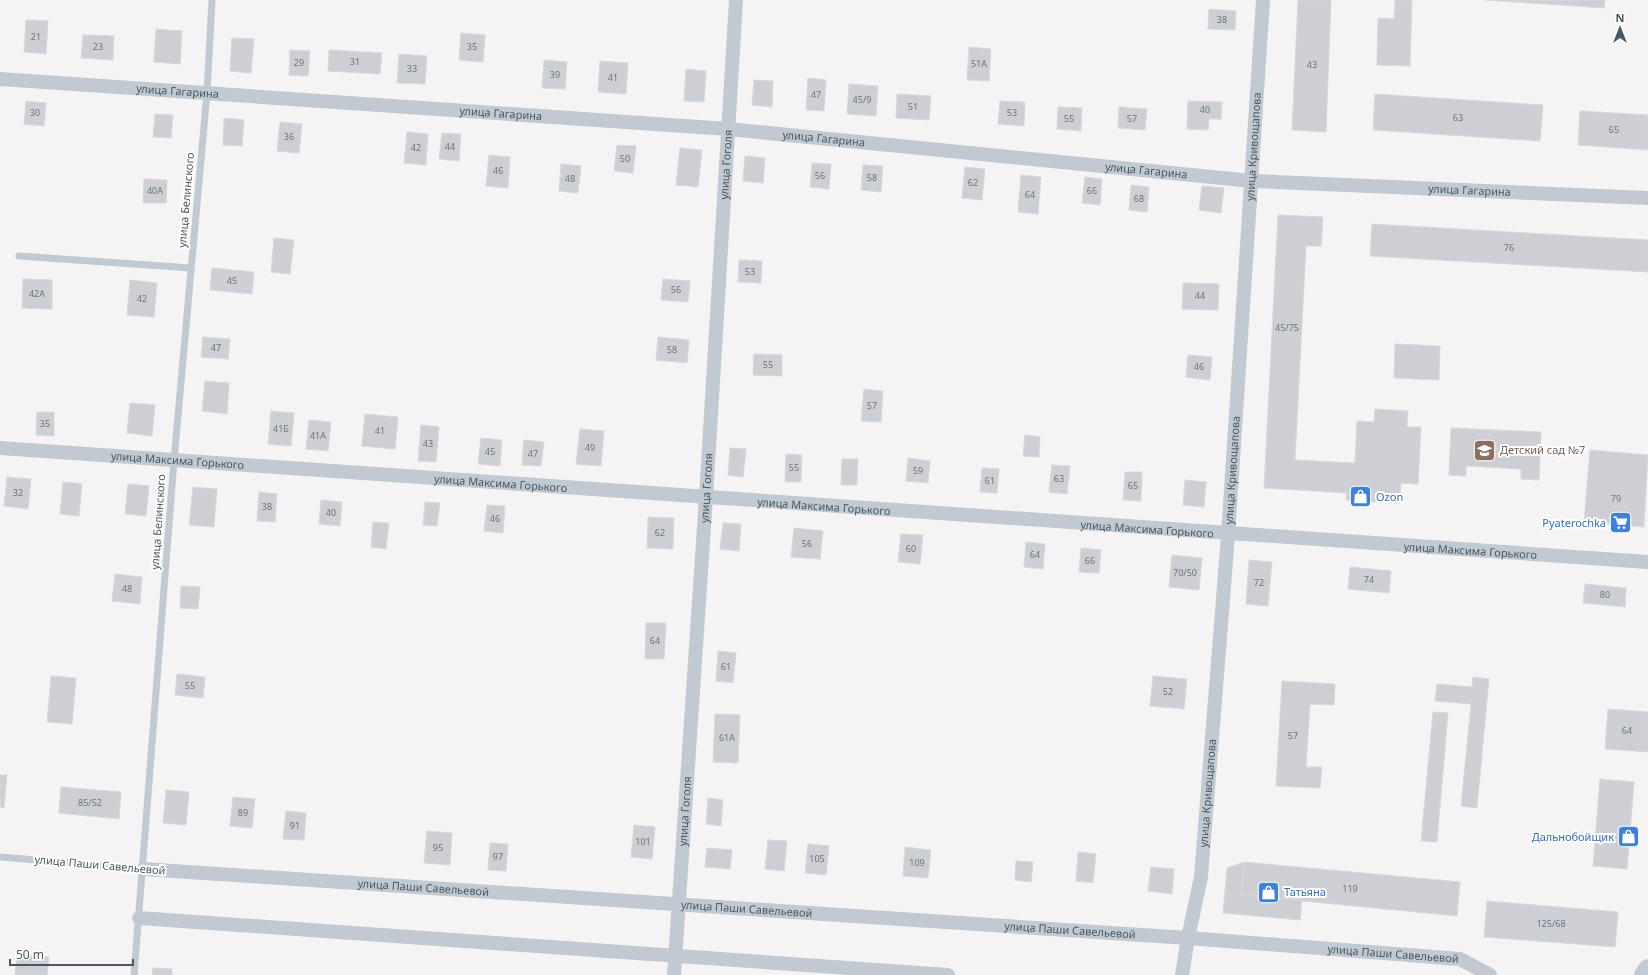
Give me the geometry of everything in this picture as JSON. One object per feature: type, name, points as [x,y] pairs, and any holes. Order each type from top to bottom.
[{"type":"street","name":"улица Гоголя","points":[[674,975],[706,497],[736,0]]},
{"type":"street","name":"улица Кривощапова","points":[[1182,975],[1201,877],[1228,536],[1263,0]]},
{"type":"street","name":"улица Гагарина","points":[[0,79],[728,129],[1252,181],[1648,198]]},
{"type":"street","name":"улица Максима Горького","points":[[0,448],[706,497],[1228,536],[1648,562]]},
{"type":"street","name":"улица Паши Савельевой","points":[[143,869],[1188,938],[1460,958],[1490,975]]},
{"type":"street","points":[[139,918],[675,957],[948,975]]},
{"type":"street","points":[[1644,975],[1648,969]]},
{"type":"lane","name":"улица Белинского","points":[[134,975],[174,460],[207,94],[212,0]]},
{"type":"lane","points":[[19,256],[191,268]]},
{"type":"lane","name":"улица Паши Савельевой","points":[[0,857],[143,869]]},
{"type":"building","points":[[1298,0],[1331,0],[1326,132],[1292,130]]},
{"type":"building","points":[[1395,0],[1412,0],[1410,66],[1377,65],[1378,18],[1394,19]]},
{"type":"building","points":[[1485,0],[1605,0],[1604,8]]},
{"type":"building","points":[[1209,9],[1236,11],[1235,30],[1208,29]]},
{"type":"building","points":[[26,20],[48,21],[46,54],[24,52]]},
{"type":"building","points":[[156,29],[182,31],[180,64],[154,62]]},
{"type":"building","points":[[461,33],[485,35],[483,62],[459,60]]},
{"type":"building","points":[[83,35],[114,36],[113,60],[81,58]]},
{"type":"building","points":[[232,38],[254,39],[251,73],[230,71]]},
{"type":"building","points":[[969,47],[991,49],[989,81],[967,80]]},
{"type":"building","points":[[290,50],[310,51],[308,76],[289,75]]},
{"type":"building","points":[[329,50],[382,53],[380,74],[328,71]]},
{"type":"building","points":[[399,54],[427,56],[425,84],[397,83]]},
{"type":"building","points":[[544,60],[567,62],[565,89],[542,88]]},
{"type":"building","points":[[600,61],[628,63],[626,94],[598,92]]},
{"type":"building","points":[[686,69],[706,71],[704,102],[684,101]]},
{"type":"building","points":[[808,78],[826,80],[824,111],[806,110]]},
{"type":"building","points":[[754,80],[773,81],[772,107],[752,105]]},
{"type":"building","points":[[849,84],[878,86],[876,116],[847,114]]},
{"type":"building","points":[[897,94],[931,96],[929,120],[896,118]]},
{"type":"building","points":[[1375,94],[1543,105],[1540,141],[1373,130]]},
{"type":"building","points":[[26,101],[46,103],[44,126],[24,124]]},
{"type":"building","points":[[1000,101],[1025,102],[1024,126],[998,124]]},
{"type":"building","points":[[1188,101],[1222,102],[1221,119],[1209,119],[1208,130],[1187,129]]},
{"type":"building","points":[[1058,107],[1082,108],[1081,131],[1057,129]]},
{"type":"building","points":[[1119,107],[1147,109],[1145,130],[1118,128]]},
{"type":"building","points":[[1580,111],[1648,115],[1648,150],[1578,145]]},
{"type":"building","points":[[155,114],[173,115],[171,138],[153,137]]},
{"type":"building","points":[[224,118],[244,120],[242,146],[223,145]]},
{"type":"building","points":[[280,122],[302,124],[299,153],[277,151]]},
{"type":"building","points":[[407,132],[428,134],[426,165],[404,163]]},
{"type":"building","points":[[442,133],[461,134],[459,161],[439,159]]},
{"type":"building","points":[[617,145],[636,146],[633,173],[614,171]]},
{"type":"building","points":[[680,148],[702,150],[698,187],[676,185]]},
{"type":"building","points":[[489,155],[510,157],[508,188],[486,186]]},
{"type":"building","points":[[745,156],[765,158],[763,183],[743,181]]},
{"type":"building","points":[[812,163],[831,164],[829,189],[810,187]]},
{"type":"building","points":[[561,164],[581,166],[578,193],[559,191]]},
{"type":"building","points":[[863,165],[883,166],[881,192],[861,190]]},
{"type":"building","points":[[965,167],[985,169],[982,200],[962,198]]},
{"type":"building","points":[[1021,175],[1041,177],[1038,214],[1018,212]]},
{"type":"building","points":[[1085,177],[1102,179],[1100,205],[1082,203]]},
{"type":"building","points":[[144,179],[167,180],[166,203],[143,203]]},
{"type":"building","points":[[1131,185],[1149,187],[1147,212],[1129,210]]},
{"type":"building","points":[[1202,186],[1224,188],[1221,213],[1199,210]]},
{"type":"building","points":[[1278,215],[1323,217],[1321,246],[1306,246],[1295,460],[1355,463],[1357,421],[1374,422],[1375,409],[1408,411],[1407,427],[1421,427],[1418,484],[1401,483],[1400,503],[1346,500],[1347,493],[1264,488]]},
{"type":"building","points":[[1372,224],[1648,240],[1648,272],[1370,256]]},
{"type":"building","points":[[274,238],[294,240],[290,274],[271,272]]},
{"type":"building","points":[[739,260],[762,261],[761,283],[738,282]]},
{"type":"building","points":[[212,268],[254,272],[252,294],[210,290]]},
{"type":"building","points":[[23,279],[52,280],[52,309],[22,308]]},
{"type":"building","points":[[663,279],[690,281],[688,302],[661,300]]},
{"type":"building","points":[[130,280],[157,283],[154,317],[127,315]]},
{"type":"building","points":[[1183,283],[1219,284],[1218,310],[1182,309]]},
{"type":"building","points":[[203,337],[230,339],[228,359],[201,357]]},
{"type":"building","points":[[658,337],[689,340],[687,363],[656,360]]},
{"type":"building","points":[[1395,344],[1440,346],[1439,380],[1394,378]]},
{"type":"building","points":[[754,354],[782,355],[782,376],[753,375]]},
{"type":"building","points":[[1188,355],[1212,357],[1210,380],[1186,377]]},
{"type":"building","points":[[205,381],[229,383],[227,414],[202,411]]},
{"type":"building","points":[[864,389],[883,391],[881,422],[861,421]]},
{"type":"building","points":[[130,403],[155,405],[152,436],[127,433]]},
{"type":"building","points":[[271,411],[294,413],[291,446],[268,444]]},
{"type":"building","points":[[37,412],[54,412],[54,436],[36,435]]},
{"type":"building","points":[[365,414],[398,417],[395,449],[362,446]]},
{"type":"building","points":[[309,420],[331,422],[328,451],[306,449]]},
{"type":"building","points":[[421,425],[439,427],[436,462],[418,461]]},
{"type":"building","points":[[1451,428],[1541,432],[1539,480],[1521,479],[1521,469],[1466,466],[1466,476],[1449,475]]},
{"type":"building","points":[[580,429],[604,431],[601,466],[576,464]]},
{"type":"building","points":[[1025,435],[1040,437],[1039,457],[1023,456]]},
{"type":"building","points":[[481,438],[502,440],[500,466],[478,464]]},
{"type":"building","points":[[524,440],[544,442],[541,466],[522,465]]},
{"type":"building","points":[[730,448],[746,449],[743,477],[728,475]]},
{"type":"building","points":[[1590,450],[1648,455],[1644,527],[1584,522]]},
{"type":"building","points":[[786,454],[802,455],[801,482],[785,482]]},
{"type":"building","points":[[908,458],[930,461],[928,483],[906,481]]},
{"type":"building","points":[[842,459],[858,459],[857,485],[841,485]]},
{"type":"building","points":[[1052,465],[1070,466],[1067,494],[1049,492]]},
{"type":"building","points":[[982,468],[999,469],[997,493],[980,492]]},
{"type":"building","points":[[1125,472],[1142,472],[1141,501],[1123,500]]},
{"type":"building","points":[[7,477],[31,479],[28,509],[4,506]]},
{"type":"building","points":[[1185,480],[1206,482],[1204,507],[1183,505]]},
{"type":"building","points":[[63,482],[82,484],[79,516],[60,514]]},
{"type":"building","points":[[128,484],[149,486],[146,516],[125,514]]},
{"type":"building","points":[[193,487],[217,489],[214,527],[189,525]]},
{"type":"building","points":[[259,492],[277,494],[275,522],[257,521]]},
{"type":"building","points":[[321,500],[342,502],[340,526],[319,524]]},
{"type":"building","points":[[425,502],[440,503],[437,526],[423,525]]},
{"type":"building","points":[[487,505],[505,506],[503,533],[484,531]]},
{"type":"building","points":[[648,517],[674,518],[673,549],[647,548]]},
{"type":"building","points":[[373,522],[389,523],[386,549],[371,547]]},
{"type":"building","points":[[723,523],[741,524],[739,551],[720,549]]},
{"type":"building","points":[[794,528],[823,531],[820,559],[791,557]]},
{"type":"building","points":[[901,534],[923,535],[920,564],[898,562]]},
{"type":"building","points":[[1026,542],[1045,544],[1043,569],[1024,567]]},
{"type":"building","points":[[1081,548],[1101,550],[1099,573],[1079,572]]},
{"type":"building","points":[[1172,555],[1202,558],[1199,590],[1169,587]]},
{"type":"building","points":[[1249,560],[1272,562],[1268,606],[1246,604]]},
{"type":"building","points":[[1350,567],[1391,571],[1389,593],[1348,589]]},
{"type":"building","points":[[115,574],[142,577],[140,604],[112,601]]},
{"type":"building","points":[[1585,584],[1626,588],[1625,607],[1583,603]]},
{"type":"building","points":[[181,586],[200,587],[198,609],[180,608]]},
{"type":"building","points":[[646,623],[666,623],[664,659],[645,659]]},
{"type":"building","points":[[718,651],[736,653],[733,683],[716,681]]},
{"type":"building","points":[[177,674],[205,677],[203,698],[175,695]]},
{"type":"building","points":[[51,676],[76,678],[72,724],[47,722]]},
{"type":"building","points":[[1153,676],[1187,679],[1184,709],[1150,706]]},
{"type":"building","points":[[1473,677],[1489,679],[1477,808],[1461,806],[1471,704],[1435,701],[1437,684],[1472,687]]},
{"type":"building","points":[[1282,681],[1335,684],[1334,705],[1310,704],[1306,767],[1322,767],[1320,788],[1276,786]]},
{"type":"building","points":[[1608,709],[1648,712],[1648,752],[1605,749]]},
{"type":"building","points":[[1433,712],[1448,713],[1437,842],[1421,841]]},
{"type":"building","points":[[715,714],[740,715],[738,763],[713,762]]},
{"type":"building","points":[[0,775],[7,775],[4,808],[0,807]]},
{"type":"building","points":[[1600,779],[1634,782],[1627,869],[1593,866]]},
{"type":"building","points":[[61,787],[121,792],[119,819],[59,813]]},
{"type":"building","points":[[166,790],[189,792],[186,825],[163,823]]},
{"type":"building","points":[[233,797],[255,799],[252,828],[230,826]]},
{"type":"building","points":[[708,798],[723,800],[721,826],[706,824]]},
{"type":"building","points":[[286,811],[306,813],[304,840],[283,839]]},
{"type":"building","points":[[634,825],[655,827],[652,859],[631,857]]},
{"type":"building","points":[[427,831],[452,833],[450,865],[424,863]]},
{"type":"building","points":[[768,840],[787,841],[784,871],[765,869]]},
{"type":"building","points":[[490,843],[508,844],[506,871],[488,870]]},
{"type":"building","points":[[808,844],[829,846],[826,875],[805,873]]},
{"type":"building","points":[[905,847],[931,850],[928,878],[903,876]]},
{"type":"building","points":[[707,848],[732,850],[730,869],[705,867]]},
{"type":"building","points":[[1078,852],[1096,854],[1093,883],[1076,881]]},
{"type":"building","points":[[1016,861],[1033,862],[1031,882],[1015,880]]},
{"type":"building","points":[[1244,862],[1460,882],[1457,916],[1241,895]]},
{"type":"building","points":[[1244,862],[1241,895],[1302,900],[1300,920],[1223,913],[1227,868]]},
{"type":"building","points":[[1151,867],[1174,869],[1172,894],[1148,891]]},
{"type":"building","points":[[1487,901],[1618,912],[1615,947],[1484,937]]},
{"type":"building","points":[[17,955],[49,957],[47,975],[15,975]]},
{"type":"building","points":[[153,968],[172,969],[172,975],[152,975]]},
{"type":"place","name":"Детский сад №7","points":[[1485,450]]},
{"type":"place","name":"Ozon","points":[[1361,497]]},
{"type":"place","name":"Pyaterochka","points":[[1621,523]]},
{"type":"place","name":"Дальнобойщик","points":[[1629,837]]},
{"type":"place","name":"Татьяна","points":[[1268,892]]}]
